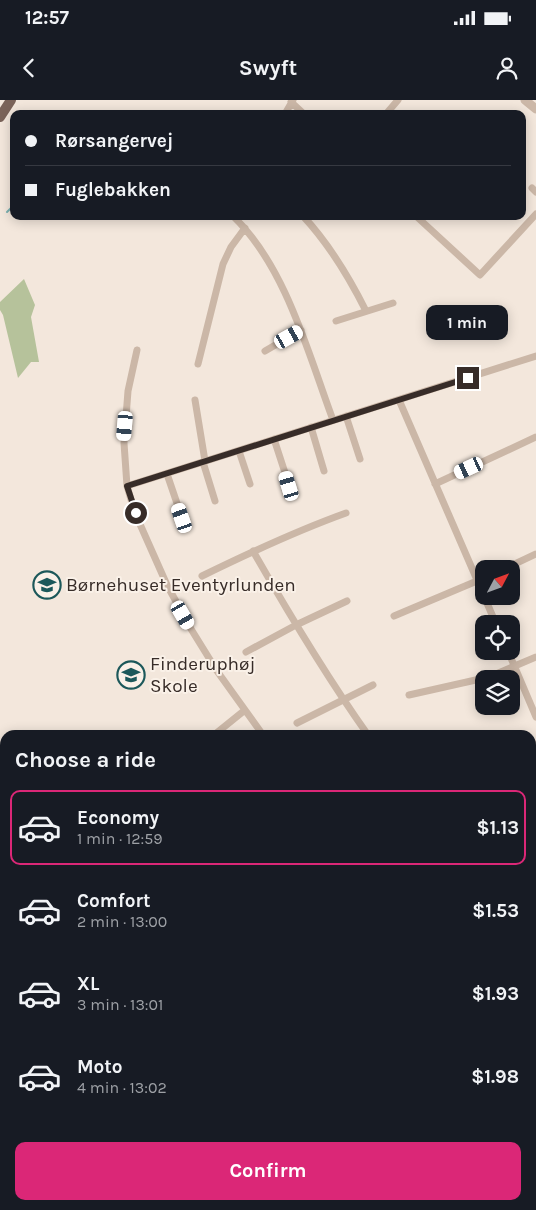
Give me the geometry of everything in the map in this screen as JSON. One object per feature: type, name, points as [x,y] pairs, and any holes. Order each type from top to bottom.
[{"type":"main road","points":[[0,116],[11,100]]},
{"type":"street","points":[[389,110],[398,100]]},
{"type":"street","points":[[525,100],[536,109]]},
{"type":"street","points":[[420,220],[480,276],[536,214]]},
{"type":"street","points":[[237,220],[245,228],[275,274],[286,295],[334,420]]},
{"type":"street","points":[[306,220],[352,282],[366,312]]},
{"type":"street","points":[[198,364],[222,264],[231,247],[245,228]]},
{"type":"street","points":[[336,322],[393,303]]},
{"type":"street","points":[[265,351],[301,330]]},
{"type":"street","points":[[137,350],[128,391],[124,443],[127,486],[136,513],[166,585],[217,671],[259,730]]},
{"type":"street","points":[[127,486],[536,356]]},
{"type":"street","points":[[195,400],[204,462],[215,501]]},
{"type":"street","points":[[399,400],[435,484],[475,568]]},
{"type":"street","points":[[346,416],[360,459]]},
{"type":"street","points":[[311,427],[324,471]]},
{"type":"street","points":[[435,484],[536,437]]},
{"type":"street","points":[[274,439],[289,486]]},
{"type":"street","points":[[238,451],[250,484]]},
{"type":"street","points":[[167,474],[182,518]]},
{"type":"street","points":[[202,576],[317,523],[346,513]]},
{"type":"street","points":[[253,551],[296,625],[343,700],[364,730]]},
{"type":"street","points":[[520,562],[536,554]]},
{"type":"street","points":[[394,616],[475,581]]},
{"type":"street","points":[[246,652],[296,625],[347,601]]},
{"type":"street","points":[[409,695],[489,677],[536,657]]},
{"type":"street","points":[[512,660],[536,717]]},
{"type":"street","points":[[297,723],[373,685]]},
{"type":"street","points":[[220,730],[245,710]]},
{"type":"green space","points":[[24,279],[35,305],[31,317],[39,362],[31,362],[18,378],[3,315],[0,310],[0,302]]},
{"type":"waterway","points":[[7,212],[10,209]]},
{"type":"place","name":"Børnehuset Eventyrlunden","points":[[47,585]]},
{"type":"place","name":"Finderuphøj Skole","points":[[131,675]]},
{"type":"route","points":[[136,513],[127,486],[468,378]]}]
